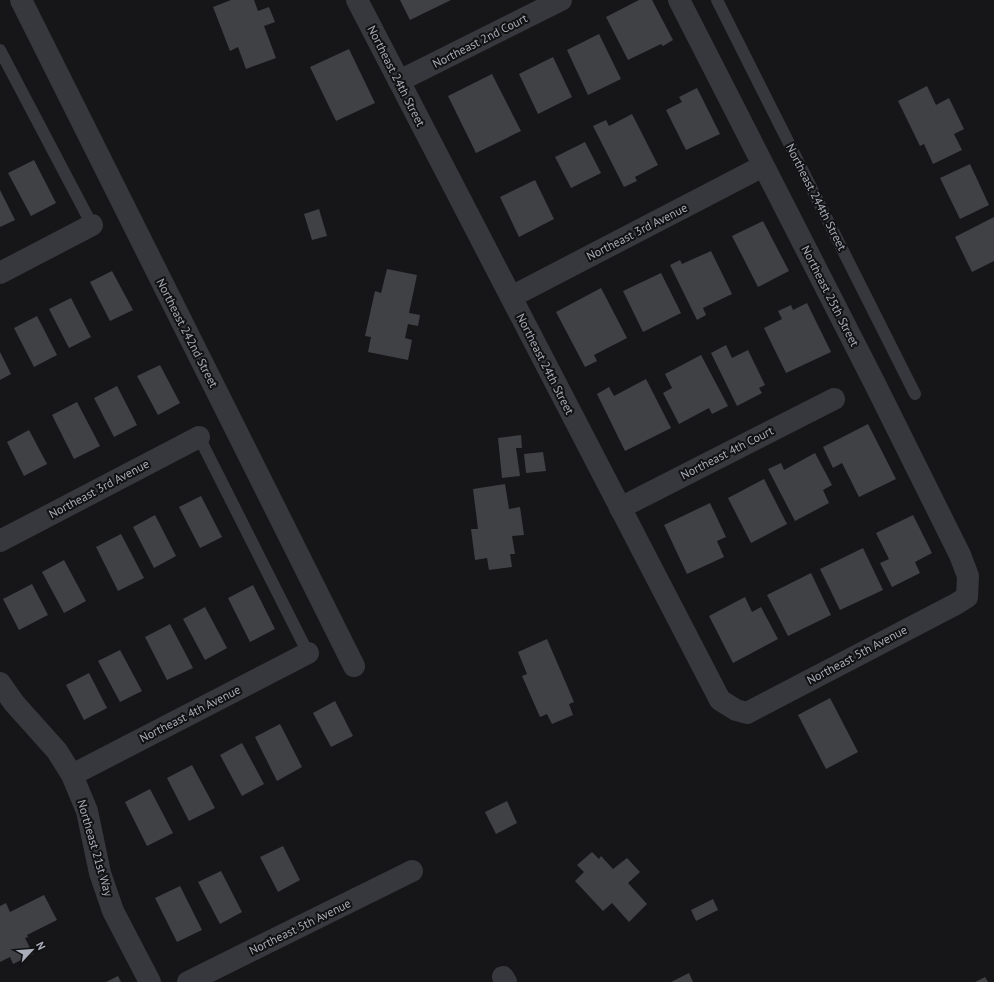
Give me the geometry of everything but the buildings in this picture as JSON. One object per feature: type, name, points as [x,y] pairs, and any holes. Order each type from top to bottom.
[{"type":"street","name":"Northeast 242nd Street","points":[[21,0],[354,666]]},
{"type":"street","name":"Northeast 24th Street","points":[[357,0],[720,700],[736,710],[747,713]]},
{"type":"street","name":"Northeast 2nd Court","points":[[399,81],[561,0]]},
{"type":"street","name":"Northeast 25th Street","points":[[679,0],[874,382],[960,556],[968,576],[967,596]]},
{"type":"street","name":"Northeast 3rd Avenue","points":[[511,297],[763,166]]},
{"type":"street","points":[[0,273],[92,225]]},
{"type":"street","name":"Northeast 4th Court","points":[[620,508],[834,399]]},
{"type":"street","name":"Northeast 3rd Avenue","points":[[0,541],[199,437]]},
{"type":"street","name":"Northeast 5th Avenue","points":[[747,713],[956,604],[967,596]]},
{"type":"street","name":"Northeast 4th Avenue","points":[[72,775],[308,653]]},
{"type":"street","name":"Northeast 21st Way","points":[[0,683],[14,703],[57,751],[72,775],[87,811],[100,873],[114,911],[150,982]]},
{"type":"street","name":"Northeast 5th Avenue","points":[[188,982],[412,871]]},
{"type":"lane","name":"Northeast 244th Street","points":[[717,0],[915,394]]},
{"type":"lane","points":[[0,50],[92,225]]},
{"type":"lane","points":[[199,437],[308,653]]}]
